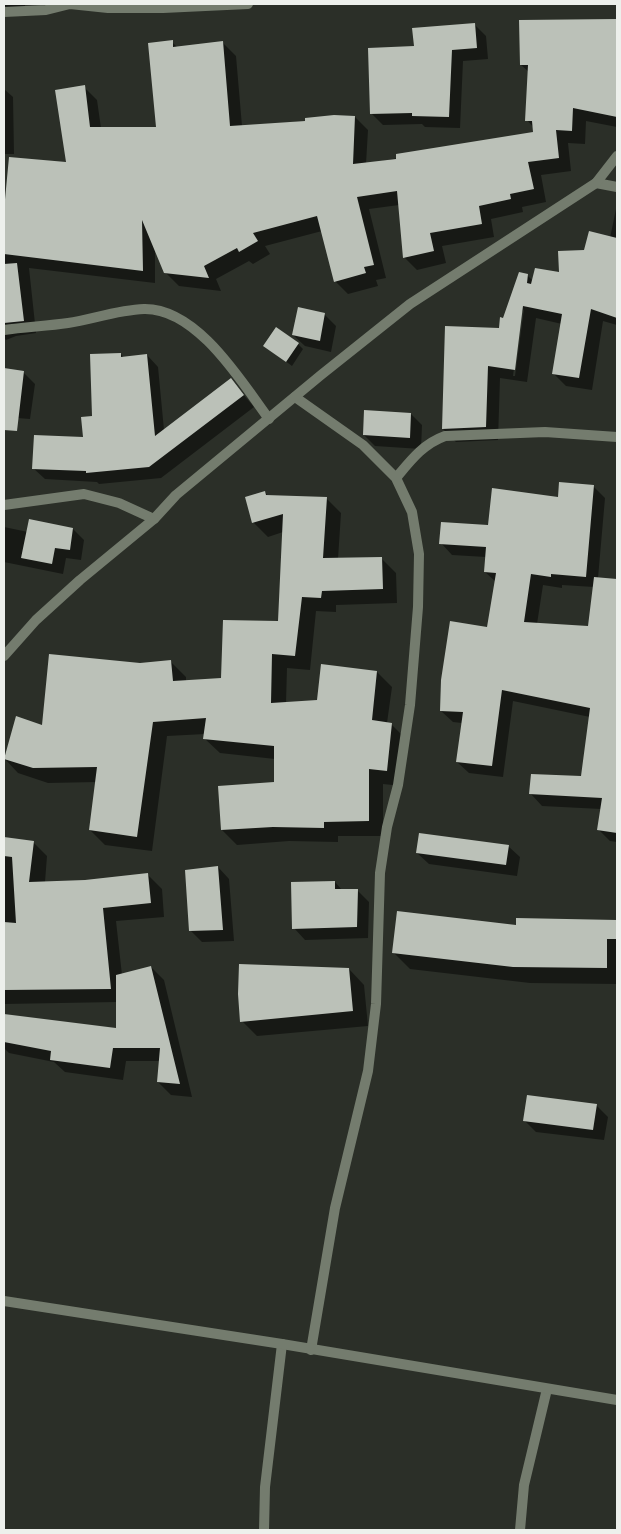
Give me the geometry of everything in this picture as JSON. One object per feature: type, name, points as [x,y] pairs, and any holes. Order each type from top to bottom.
[{"type":"street","points":[[4,12],[46,10],[70,4],[108,8],[163,8],[248,4]]},
{"type":"street","points":[[4,656],[36,620],[80,580],[154,519],[176,495],[295,397],[410,304],[596,183],[617,156]]},
{"type":"street","points":[[596,183],[617,187]]},
{"type":"street","points":[[4,330],[69,322],[145,309],[163,313],[183,322],[212,346],[232,368],[269,419]]},
{"type":"street","points":[[295,397],[363,445],[396,478],[412,512],[419,554],[418,607],[410,705],[398,784],[382,861],[378,908],[376,1004],[368,1071],[335,1208],[311,1350]]},
{"type":"street","points":[[396,478],[416,453],[431,441],[445,436],[545,432],[617,437]]},
{"type":"street","points":[[4,505],[84,494],[119,503],[154,519]]},
{"type":"street","points":[[4,1301],[282,1344],[617,1400]]},
{"type":"street","points":[[264,1530],[264,1487],[282,1344]]},
{"type":"street","points":[[520,1530],[524,1485],[546,1389]]},
{"type":"building","points":[[617,19],[617,117],[573,108],[572,131],[556,130],[559,158],[528,162],[534,189],[510,194],[511,199],[479,206],[482,224],[430,233],[434,251],[403,258],[397,191],[357,197],[374,265],[364,267],[366,273],[334,282],[317,216],[253,233],[258,241],[239,252],[237,248],[204,266],[209,278],[164,273],[142,220],[143,271],[4,254],[4,210],[9,157],[66,162],[55,90],[85,85],[90,127],[156,127],[148,43],[173,40],[173,47],[223,41],[230,126],[305,121],[305,118],[334,115],[355,116],[353,164],[396,159],[396,154],[533,132],[532,121],[525,121],[528,65],[520,65],[519,20]]},
{"type":"building","points":[[475,23],[477,48],[452,50],[449,117],[412,116],[412,113],[370,114],[368,48],[414,46],[412,28]]},
{"type":"building","points":[[589,231],[617,238],[617,318],[591,309],[579,378],[552,374],[562,314],[523,306],[515,370],[488,366],[486,427],[442,429],[445,326],[499,328],[500,317],[503,318],[519,272],[528,274],[527,283],[531,284],[535,268],[559,272],[558,251],[584,250]]},
{"type":"building","points":[[17,263],[24,321],[4,323],[4,264]]},
{"type":"building","points":[[298,307],[325,313],[320,341],[292,335]]},
{"type":"building","points":[[276,327],[299,343],[286,362],[263,346]]},
{"type":"building","points":[[121,353],[121,357],[147,354],[155,436],[231,378],[244,395],[149,467],[86,473],[86,471],[32,469],[34,435],[83,437],[81,417],[92,416],[90,354]]},
{"type":"building","points":[[4,368],[24,371],[17,431],[4,430]]},
{"type":"building","points":[[364,410],[411,413],[410,438],[363,435]]},
{"type":"building","points":[[559,482],[594,485],[586,577],[551,574],[551,577],[531,574],[524,622],[588,626],[594,577],[617,579],[617,833],[597,830],[602,798],[529,794],[531,774],[581,776],[590,708],[502,690],[492,766],[456,762],[463,712],[440,711],[441,680],[450,621],[487,627],[496,573],[484,572],[486,547],[439,544],[441,522],[488,525],[492,488],[558,497]]},
{"type":"building","points":[[265,491],[266,495],[327,497],[323,558],[382,557],[383,589],[322,591],[321,598],[302,597],[295,656],[272,654],[271,703],[317,700],[321,664],[377,671],[372,720],[392,723],[387,771],[369,769],[369,821],[324,822],[324,828],[273,827],[221,830],[218,786],[274,782],[274,746],[203,739],[206,718],[153,722],[137,837],[89,830],[97,767],[33,768],[4,759],[16,716],[42,725],[49,654],[140,663],[171,660],[173,681],[221,678],[223,620],[278,621],[283,514],[252,523],[245,497]]},
{"type":"building","points":[[29,519],[73,528],[70,550],[55,548],[52,564],[21,558]]},
{"type":"building","points":[[419,833],[509,845],[506,865],[416,853]]},
{"type":"building","points":[[4,837],[34,841],[29,882],[85,880],[148,873],[151,903],[103,908],[111,989],[4,990],[4,922],[16,923],[12,857],[4,856]]},
{"type":"building","points":[[218,866],[223,930],[189,931],[185,870]]},
{"type":"building","points":[[335,881],[335,889],[358,889],[357,927],[292,929],[291,882]]},
{"type":"building","points":[[397,911],[516,925],[516,918],[617,920],[617,939],[607,939],[607,968],[513,967],[392,953]]},
{"type":"building","points":[[239,964],[349,968],[353,1011],[240,1022],[238,994]]},
{"type":"building","points":[[151,966],[180,1084],[157,1082],[160,1048],[113,1048],[110,1068],[50,1060],[51,1051],[4,1042],[4,1014],[116,1028],[116,975]]},
{"type":"building","points":[[527,1095],[597,1104],[593,1130],[523,1121]]}]
